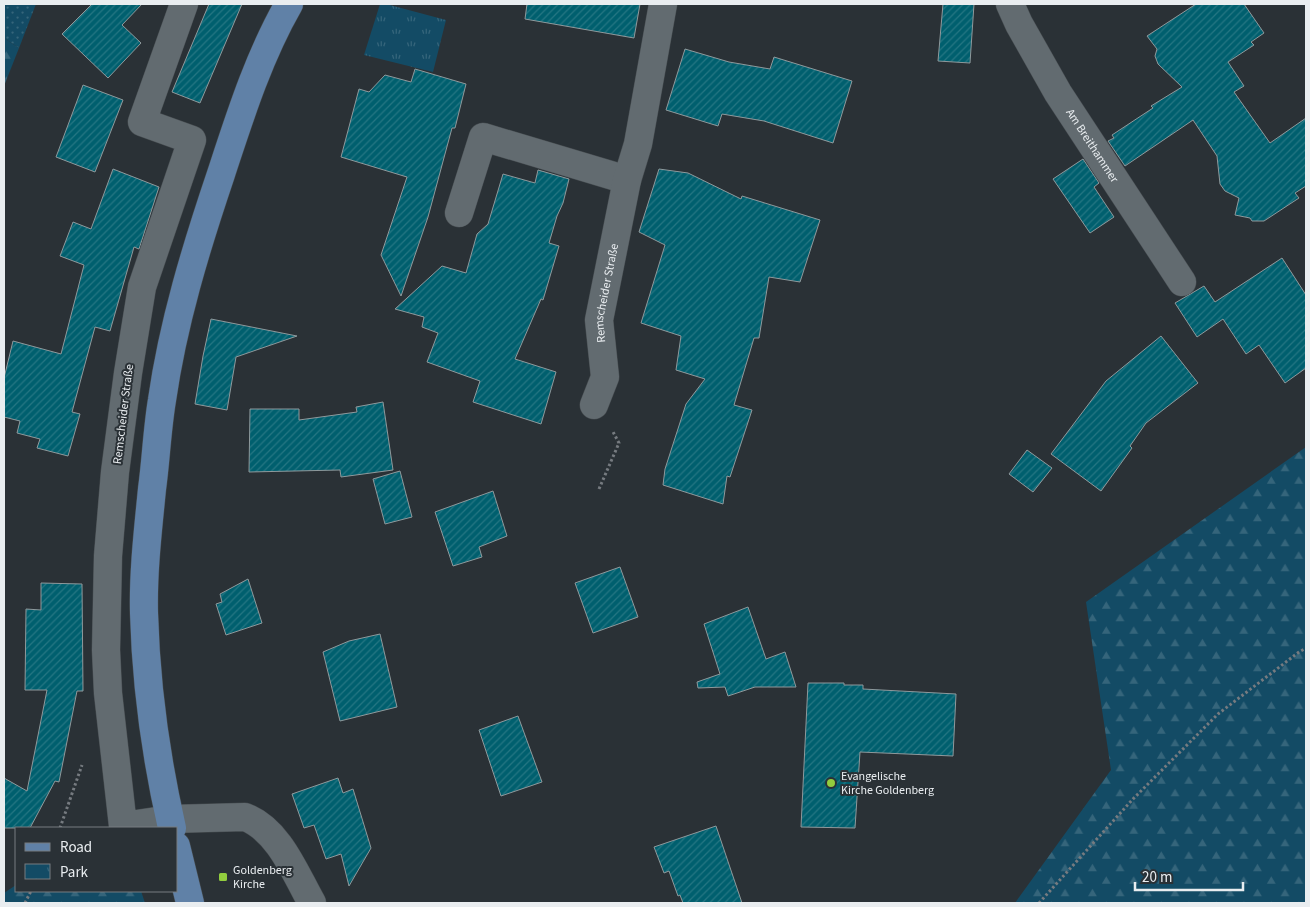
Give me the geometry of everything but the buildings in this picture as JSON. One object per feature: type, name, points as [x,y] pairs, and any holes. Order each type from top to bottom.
[{"type":"main road","points":[[171,824],[153,722],[144,612],[147,537],[162,400],[177,324],[195,250],[237,126],[262,61],[289,4]]},
{"type":"main road","points":[[178,854],[190,903]]},
{"type":"street","name":"Remscheider Straße","points":[[171,824],[123,826],[108,693],[106,611],[108,556],[115,472],[142,287],[192,140],[142,122],[184,4]]},
{"type":"street","name":"Remscheider Straße","points":[[594,405],[605,377],[599,320],[627,180],[638,144],[663,4]]},
{"type":"street","name":"Am Breithammer","points":[[1010,4],[1019,24],[1058,93],[1182,282]]},
{"type":"street","points":[[459,212],[483,137],[627,180]]},
{"type":"street","points":[[171,824],[245,817],[255,821],[272,836],[286,856],[312,903]]},
{"type":"path","points":[[594,405],[608,422],[619,443],[599,488]]},
{"type":"path","points":[[1039,903],[1133,799],[1218,714],[1306,648]]},
{"type":"green space","points":[[4,4],[36,4],[19,48],[4,38]]},
{"type":"green space","points":[[380,4],[446,20],[433,72],[364,55]]},
{"type":"green space","points":[[4,38],[19,48],[4,86]]},
{"type":"green space","points":[[1306,447],[1306,903],[1015,903],[1111,770],[1086,602]]},
{"type":"green space","points":[[15,886],[15,892],[141,892],[145,903],[4,903],[4,893]]},
{"type":"place","name":"Evangelische Kirche Goldenberg","points":[[831,783]]},
{"type":"place","name":"Goldenberg Kirche","points":[[223,877]]}]
